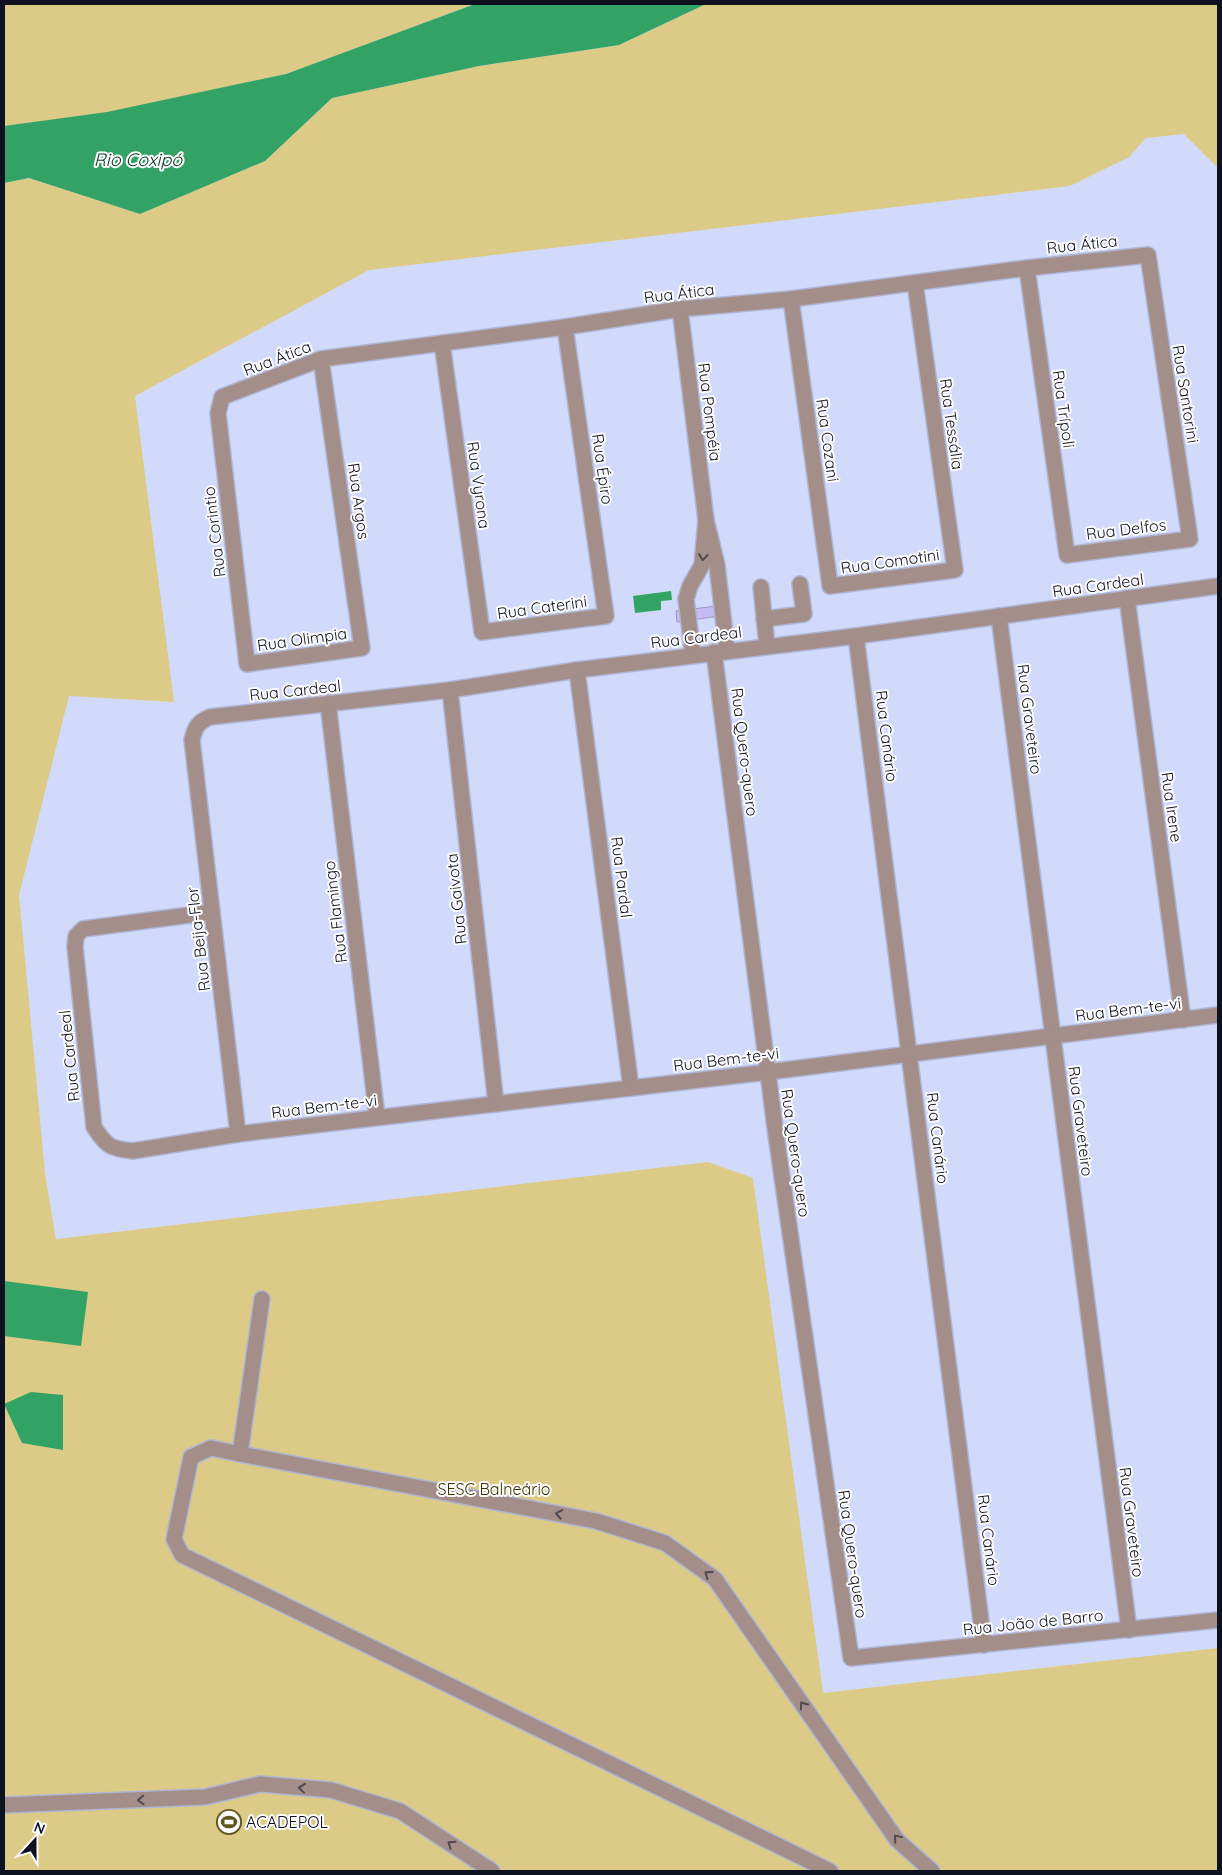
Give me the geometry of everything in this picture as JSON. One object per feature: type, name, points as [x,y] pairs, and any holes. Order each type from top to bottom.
[{"type":"street","name":"Rua Ática","points":[[222,397],[321,359],[565,327],[680,309],[791,299],[1027,268],[1148,255]]},
{"type":"street","name":"Rua Santorini","points":[[1148,255],[1190,539]]},
{"type":"street","name":"Rua Trípoli","points":[[1027,268],[1067,555]]},
{"type":"street","name":"Rua Tessália","points":[[915,283],[955,570]]},
{"type":"street","name":"Rua Cozani","points":[[791,299],[830,586]]},
{"type":"street","name":"Rua Pompéia","points":[[680,309],[706,520],[718,570],[713,596],[715,652]]},
{"type":"street","name":"Rua Épiro","points":[[565,327],[606,616]]},
{"type":"street","name":"Rua Vyrona","points":[[442,343],[482,632]]},
{"type":"street","name":"Rua Argos","points":[[321,359],[362,648]]},
{"type":"street","name":"Rua Corintio","points":[[222,397],[218,413],[247,664]]},
{"type":"street","name":"Rua Pompéia","points":[[706,520],[702,565],[693,580],[686,601],[715,652]]},
{"type":"street","name":"Rua Delfos","points":[[1067,555],[1190,539]]},
{"type":"street","name":"Rua Comotini","points":[[830,586],[955,570]]},
{"type":"street","points":[[764,619],[804,614],[800,584]]},
{"type":"street","name":"Rua Cardeal","points":[[192,740],[194,730],[199,722],[210,717],[450,690],[577,670],[856,636],[1218,586]]},
{"type":"street","points":[[761,588],[768,646]]},
{"type":"street","name":"Rua Irene","points":[[1127,598],[1183,1020]]},
{"type":"street","name":"Rua Caterini","points":[[482,632],[606,616]]},
{"type":"street","name":"Rua Graveteiro","points":[[999,616],[1129,1630]]},
{"type":"street","name":"Rua Canário","points":[[856,636],[984,1644]]},
{"type":"street","name":"Rua Olimpia","points":[[247,664],[362,648]]},
{"type":"street","name":"Rua Quero-quero","points":[[715,652],[768,1072],[851,1658]]},
{"type":"street","name":"Rua Pardal","points":[[577,670],[631,1088]]},
{"type":"street","name":"Rua Gaivota","points":[[450,690],[496,1104]]},
{"type":"street","name":"Rua Flamingo","points":[[328,703],[377,1117]]},
{"type":"street","name":"Rua Beija-Flor","points":[[192,740],[238,1134]]},
{"type":"street","name":"Rua Cardeal","points":[[212,912],[83,929],[76,936],[75,947],[94,1127],[104,1142],[116,1149],[133,1151],[238,1134]]},
{"type":"street","name":"Rua Bem-te-vi","points":[[238,1134],[768,1072],[1218,1015]]},
{"type":"street","points":[[240,1454],[262,1299]]},
{"type":"street","points":[[830,1871],[182,1555],[174,1539],[190,1457],[211,1448],[596,1521],[665,1544],[715,1579],[898,1840],[932,1871]]},
{"type":"street","name":"Rua João de Barro","points":[[851,1658],[1218,1620]]},
{"type":"street","points":[[4,1805],[205,1797],[260,1784],[331,1790],[400,1811],[492,1871]]},
{"type":"green space","points":[[4,4],[475,4],[286,74],[107,113],[4,126]]},
{"type":"green space","name":"SESC Balneário","points":[[706,4],[1218,4],[1218,168],[1184,134],[1146,138],[1129,157],[1070,186],[369,270],[135,396],[174,702],[69,696],[19,895],[45,1173],[56,1239],[708,1162],[753,1178],[823,1693],[1218,1648],[1218,1871],[4,1871],[4,183],[29,178],[140,214],[265,161],[332,98],[479,66],[619,45]]},
{"type":"water","name":"Rio Coxipó","points":[[475,4],[706,4],[619,45],[479,66],[332,98],[265,161],[140,214],[29,178],[4,183],[4,126],[107,112],[286,74]]},
{"type":"water","points":[[671,591],[672,600],[661,601],[661,610],[635,613],[633,596]]},
{"type":"water","points":[[4,1281],[88,1292],[81,1346],[4,1336]]},
{"type":"water","points":[[31,1392],[63,1395],[63,1450],[22,1443],[4,1404]]},
{"type":"building","points":[[725,605],[727,615],[677,622],[676,611]]},
{"type":"place","name":"ACADEPOL","points":[[229,1822]]}]
